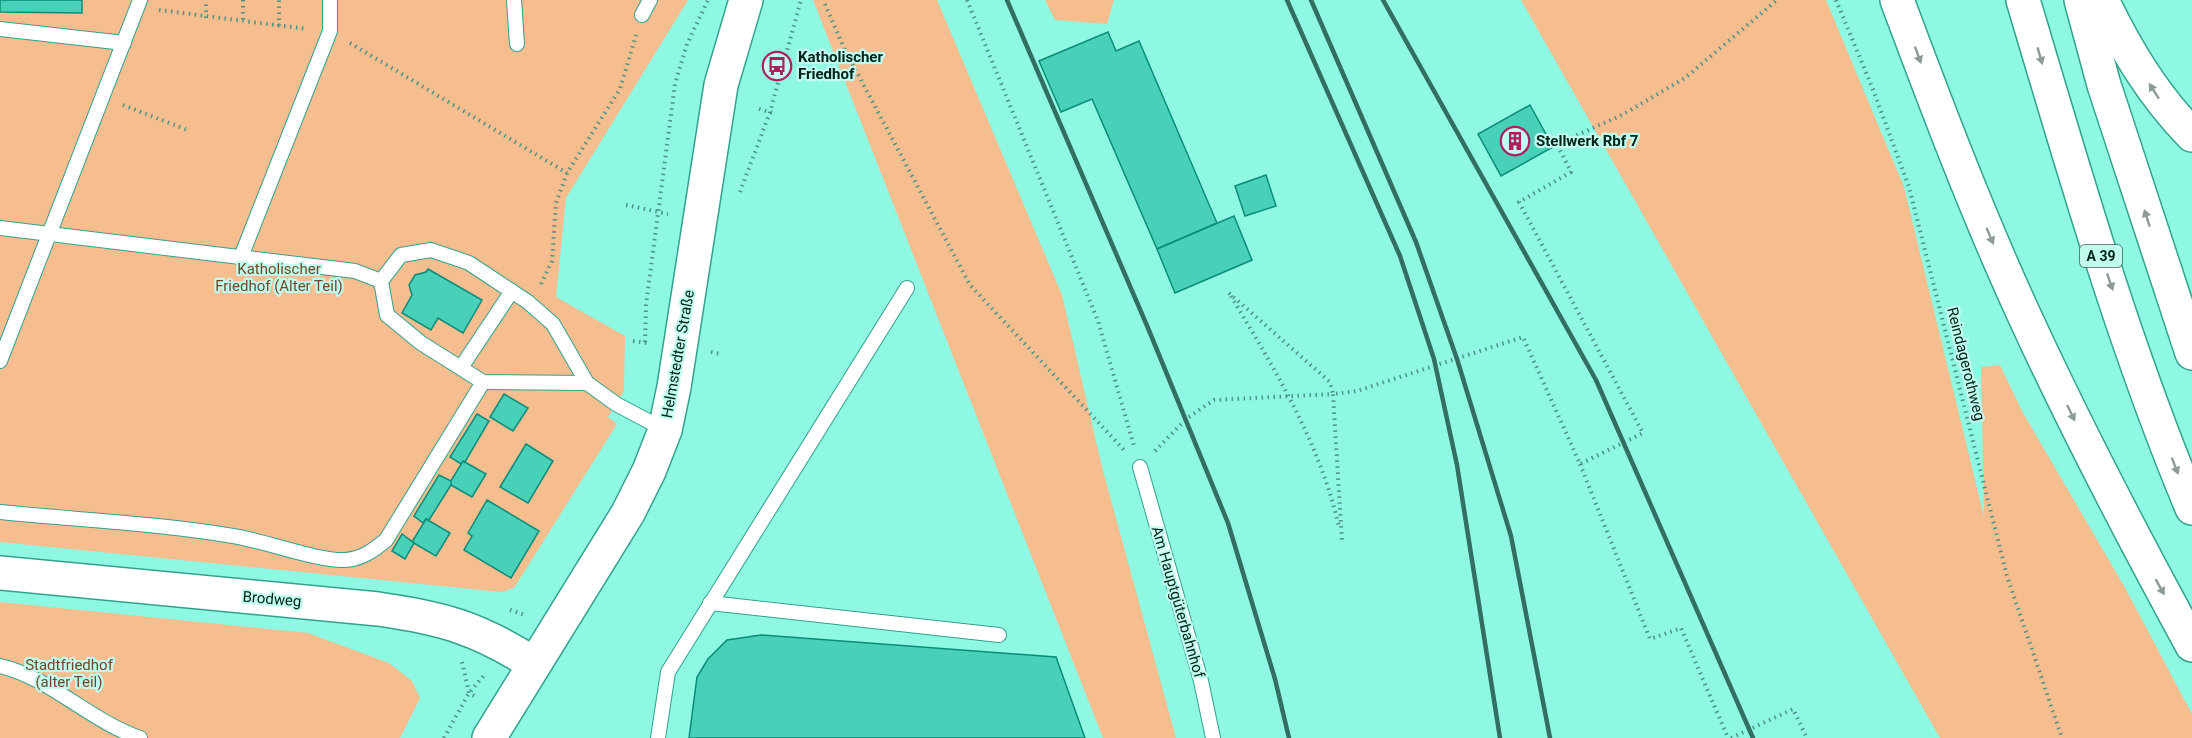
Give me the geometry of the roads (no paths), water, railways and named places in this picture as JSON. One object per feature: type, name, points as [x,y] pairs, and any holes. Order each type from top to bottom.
[{"type":"main road","name":"Helmstedter Straße","points":[[489,738],[628,513],[649,471],[664,430],[674,387],[721,85],[746,0]]},
{"type":"main road","points":[[1897,0],[1946,132],[2024,315],[2118,510],[2192,645]]},
{"type":"main road","name":"A 39","points":[[2024,0],[2086,215],[2174,464],[2192,508]]},
{"type":"main road","points":[[2081,0],[2104,85],[2192,353]]},
{"type":"main road","points":[[2102,0],[2123,45],[2158,98],[2192,135]]},
{"type":"main road","name":"Brodweg","points":[[0,573],[378,609],[433,617],[490,637],[534,664]]},
{"type":"lane","points":[[241,257],[330,31],[330,0]]},
{"type":"lane","points":[[514,0],[517,44]]},
{"type":"lane","points":[[642,15],[650,0]]},
{"type":"lane","points":[[0,361],[139,3]]},
{"type":"lane","points":[[0,29],[124,43]]},
{"type":"lane","points":[[0,228],[356,271],[381,281]]},
{"type":"lane","points":[[587,383],[483,382],[462,366],[421,343],[387,315],[381,281],[401,255],[430,250],[469,263],[528,302],[553,324],[587,383],[616,404],[664,430]]},
{"type":"lane","points":[[658,738],[668,672],[907,288]]},
{"type":"lane","points":[[462,366],[512,291]]},
{"type":"lane","points":[[0,512],[214,533],[261,540],[314,555],[346,560],[371,553],[386,540],[483,382]]},
{"type":"lane","name":"Am Hauptgüterbahnhof","points":[[1140,467],[1201,681],[1212,738]]},
{"type":"lane","points":[[710,603],[999,635]]},
{"type":"lane","points":[[0,666],[25,674],[75,704],[140,738]]},
{"type":"railway","points":[[1007,0],[1148,328],[1228,523],[1275,679],[1289,738]]},
{"type":"railway","points":[[1287,0],[1400,256],[1434,359],[1457,465],[1500,738]]},
{"type":"railway","points":[[1311,0],[1416,242],[1457,359],[1511,536],[1550,738]]},
{"type":"railway","points":[[1383,0],[1596,380],[1753,738]]},
{"type":"place","name":"Katholischer Friedhof","points":[[777,66]]},
{"type":"place","name":"Stellwerk Rbf 7","points":[[1515,141]]},
{"type":"park label","name":"Katholischer Friedhof (Alter Teil)","points":[[279,278]]},
{"type":"park label","name":"Stadtfriedhof (alter Teil)","points":[[69,674]]}]
